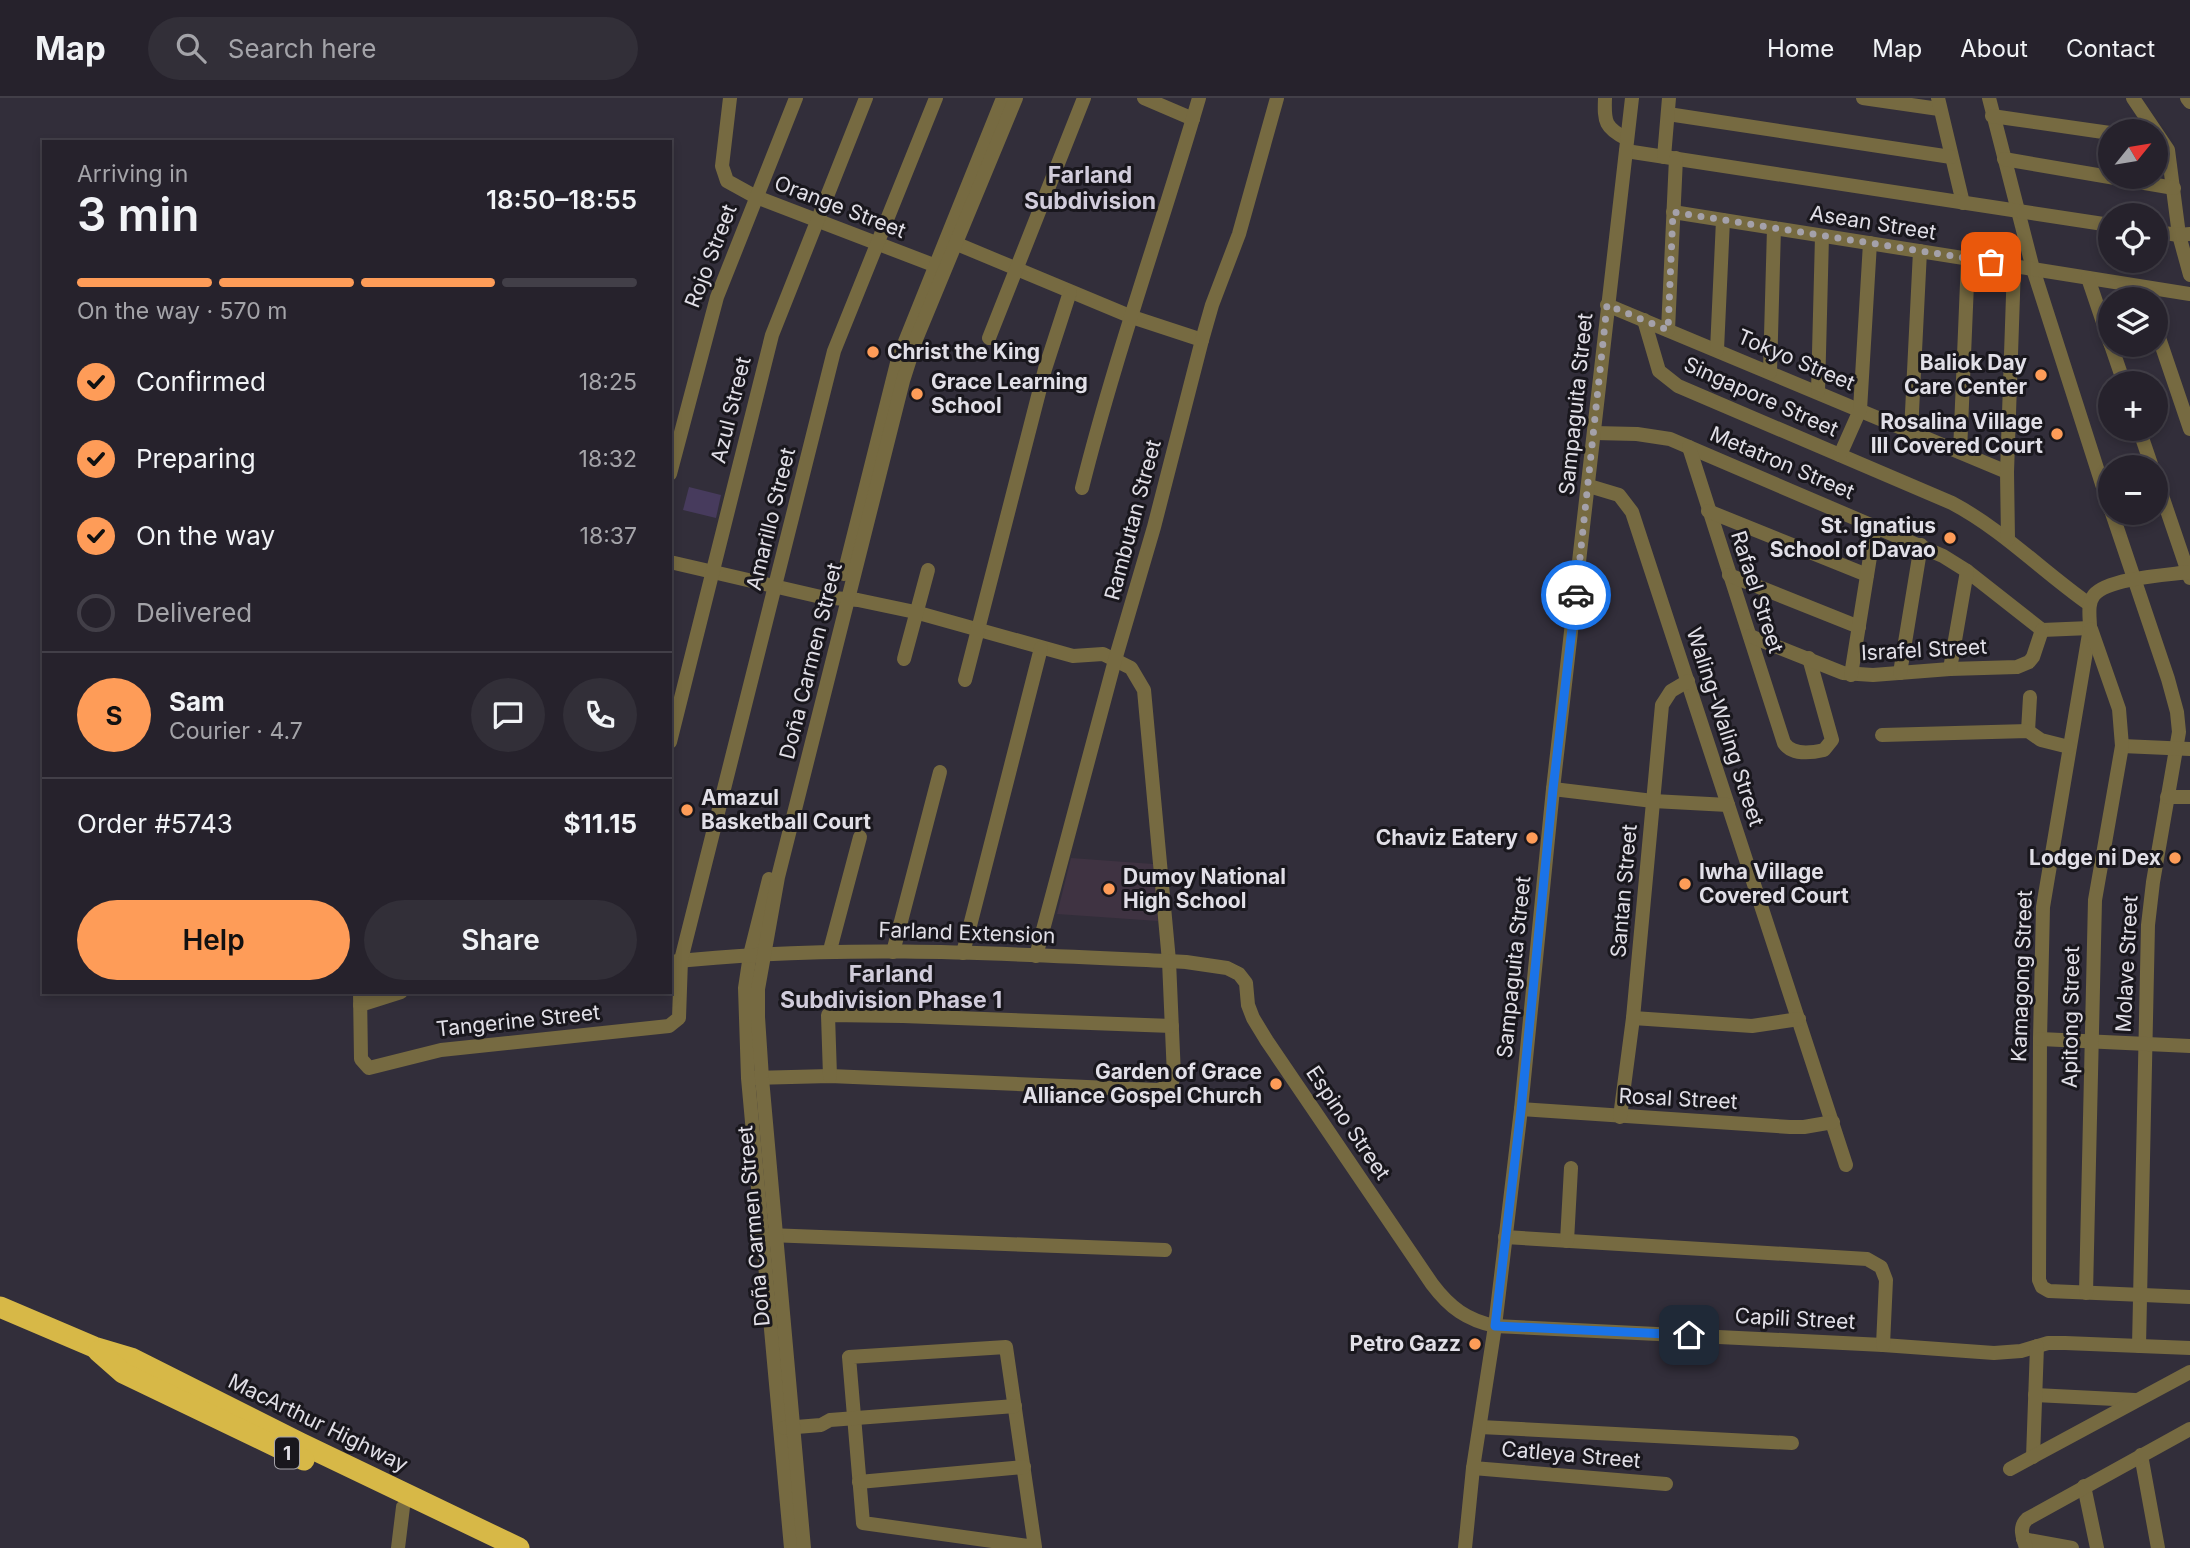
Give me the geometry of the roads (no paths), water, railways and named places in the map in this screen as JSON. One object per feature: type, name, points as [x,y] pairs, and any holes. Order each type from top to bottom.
[{"type":"highway","name":"MacArthur Highway","points":[[0,1307],[94,1347],[131,1358],[501,1546]]},
{"type":"highway","name":"MacArthur Highway","points":[[94,1347],[123,1373],[403,1507],[501,1546]]},
{"type":"street","name":"Orange Street","points":[[730,98],[722,166],[724,177],[732,185],[756,197],[940,268]]},
{"type":"street","name":"Rojo Street","points":[[672,466],[706,329],[796,98]]},
{"type":"street","name":"Azul Street","points":[[672,734],[772,335],[866,98]]},
{"type":"street","name":"Amarillo Street","points":[[676,961],[776,585],[834,351],[936,98]]},
{"type":"street","name":"Doña Carmen Street","points":[[792,1548],[786,1424],[755,1078],[757,955],[898,379],[1003,98]]},
{"type":"street","name":"Doña Carmen Street","points":[[940,268],[957,244],[1016,98]]},
{"type":"street","points":[[989,338],[1084,98]]},
{"type":"street","points":[[1144,98],[1193,119]]},
{"type":"street","points":[[1082,488],[1103,404],[1199,98]]},
{"type":"street","name":"Rambutan Street","points":[[1036,956],[1115,660],[1154,527],[1202,340],[1239,234],[1277,98]]},
{"type":"street","points":[[1605,98],[1607,124],[1627,145],[1670,158],[2098,223]]},
{"type":"street","name":"Sampaguita Street","points":[[1465,1548],[1473,1468],[1495,1326],[1521,1110],[1553,789],[1632,98]]},
{"type":"street","points":[[1668,330],[1673,212],[1669,98]]},
{"type":"street","points":[[1863,98],[1939,104],[1963,203]]},
{"type":"street","name":"Molave Street","points":[[1989,98],[2033,269],[2098,471]]},
{"type":"street","points":[[2133,98],[2146,119]]},
{"type":"street","points":[[2187,98],[2190,102]]},
{"type":"street","points":[[1668,114],[1951,157]]},
{"type":"street","points":[[1992,116],[2098,131]]},
{"type":"street","points":[[2168,155],[2185,235],[2190,275]]},
{"type":"street","points":[[2004,159],[2174,188]]},
{"type":"street","name":"Asean Street","points":[[1673,212],[2088,278],[2122,287]]},
{"type":"street","points":[[1717,350],[1723,220]]},
{"type":"street","points":[[1770,372],[1774,228]]},
{"type":"street","points":[[1818,392],[1822,236]]},
{"type":"street","points":[[1840,455],[1860,410],[1870,243]]},
{"type":"street","points":[[957,244],[1132,317],[1202,340]]},
{"type":"street","points":[[1911,432],[1920,251]]},
{"type":"street","points":[[1960,452],[1968,259]]},
{"type":"street","points":[[2008,539],[2007,472],[2014,266]]},
{"type":"street","points":[[2088,278],[2098,307]]},
{"type":"street","points":[[965,680],[1045,369],[1070,292]]},
{"type":"street","name":"Asean Street","points":[[2168,294],[2190,294]]},
{"type":"street","name":"Tokyo Street","points":[[1607,305],[2007,472]]},
{"type":"street","name":"Singapore Street","points":[[1644,320],[1655,361],[1665,377],[1678,386],[1952,503],[2008,539],[2058,582],[2090,604]]},
{"type":"street","points":[[2166,357],[2190,429]]},
{"type":"street","name":"Metatron Street","points":[[1594,433],[1654,436],[1689,447],[1921,545],[1967,571],[2042,630]]},
{"type":"street","name":"Rafael Street","points":[[1689,447],[1784,743],[1787,748],[1797,752],[1819,751],[1827,747],[1832,740],[1809,658]]},
{"type":"street","name":"Waling-Waling Street","points":[[1589,486],[1619,495],[1632,512],[1846,1165]]},
{"type":"street","points":[[1708,511],[1867,575]]},
{"type":"street","points":[[2042,630],[2090,628],[2090,604],[2094,595],[2104,589],[2135,580],[2189,574],[2168,513]]},
{"type":"street","name":"Molave Street","points":[[2116,525],[2173,694],[2183,748],[2168,797],[2150,904],[2144,1044],[2139,1346]]},
{"type":"street","points":[[1851,675],[1875,526]]},
{"type":"street","points":[[1900,673],[1921,545]]},
{"type":"street","points":[[672,562],[821,597],[915,612],[1073,656],[1103,654],[1131,668],[1143,690],[1169,961],[1173,1081],[1168,1087],[1158,1090],[830,1076],[755,1078]]},
{"type":"street","points":[[904,659],[928,570]]},
{"type":"street","points":[[1950,669],[1967,571]]},
{"type":"street","points":[[1729,575],[1859,626]]},
{"type":"street","name":"Apitong Street","points":[[2086,1293],[2095,900],[2122,746],[2119,709],[2090,628]]},
{"type":"street","name":"Kamagong Street","points":[[2086,1293],[2049,1291],[2042,1287],[2039,1280],[2040,1039],[2043,907],[2090,628]]},
{"type":"street","name":"Israfel Street","points":[[1750,636],[1851,675],[2023,666],[2033,657],[2042,630]]},
{"type":"street","points":[[963,953],[1041,648]]},
{"type":"street","name":"Santan Street","points":[[1620,1117],[1633,1018],[1662,705],[1671,691],[1688,681]]},
{"type":"street","points":[[2028,731],[2030,697]]},
{"type":"street","points":[[1882,735],[2028,731],[2041,740],[2069,747]]},
{"type":"street","points":[[2122,746],[2183,748]]},
{"type":"street","points":[[893,951],[940,772]]},
{"type":"street","points":[[1553,789],[1653,801],[1728,805]]},
{"type":"street","points":[[2168,797],[2190,797]]},
{"type":"street","points":[[830,950],[860,837]]},
{"type":"street","name":"Farland Extension","points":[[676,961],[830,950],[1169,961]]},
{"type":"street","name":"Tangerine Street","points":[[360,999],[361,1059],[365,1066],[373,1068],[441,1050],[669,1026],[676,1022],[680,1014],[676,961]]},
{"type":"street","name":"Espino Street","points":[[1169,961],[1227,968],[1243,978],[1247,988],[1248,1005],[1260,1029],[1440,1294],[1457,1312],[1469,1319],[1495,1326]]},
{"type":"street","points":[[360,999],[389,994]]},
{"type":"street","points":[[830,1076],[828,1015],[1172,1026]]},
{"type":"street","points":[[1633,1018],[1752,1026],[1799,1019]]},
{"type":"street","points":[[2040,1039],[2190,1046]]},
{"type":"street","name":"Rosal Street","points":[[1521,1110],[1804,1127],[1833,1122]]},
{"type":"street","points":[[1567,1241],[1571,1168]]},
{"type":"street","points":[[770,1235],[1165,1250]]},
{"type":"street","points":[[1505,1237],[1867,1259],[1881,1267],[1886,1280],[1882,1345]]},
{"type":"street","points":[[2086,1293],[2190,1297]]},
{"type":"street","name":"Capili Street","points":[[1495,1326],[2009,1352],[2065,1343],[2190,1349]]},
{"type":"street","points":[[2033,1457],[2037,1346]]},
{"type":"street","points":[[1006,1347],[1035,1548],[863,1523],[854,1418],[849,1357],[1006,1347]]},
{"type":"street","points":[[2010,1469],[2190,1372]]},
{"type":"street","points":[[2035,1395],[2137,1400]]},
{"type":"street","points":[[786,1424],[821,1417],[830,1420],[1015,1406]]},
{"type":"street","name":"Doña Carmen Street","points":[[786,1424],[804,1548]]},
{"type":"street","points":[[1480,1427],[1792,1443]]},
{"type":"street","points":[[2072,1548],[2025,1544],[2022,1524],[2084,1486],[2190,1429]]},
{"type":"street","points":[[2141,1455],[2158,1548]]},
{"type":"street","points":[[859,1482],[1024,1467]]},
{"type":"street","name":"Catleya Street","points":[[1473,1468],[1666,1484]]},
{"type":"street","points":[[2084,1486],[2097,1548]]},
{"type":"street","points":[[398,1548],[403,1507]]},
{"type":"place","name":"Christ the King","points":[[873,352]]},
{"type":"place","name":"Baliok Day Care Center","points":[[2041,375]]},
{"type":"place","name":"Grace Learning School","points":[[917,394]]},
{"type":"place","name":"Rosalina Village III Covered Court","points":[[2057,434]]},
{"type":"place","name":"St. Ignatius School of Davao","points":[[1950,538]]},
{"type":"place","name":"Amazul Basketball Court","points":[[687,810]]},
{"type":"place","name":"Chaviz Eatery","points":[[1532,838]]},
{"type":"place","name":"Lodge ni Dex","points":[[2175,858]]},
{"type":"place","name":"Iwha Village Covered Court","points":[[1685,884]]},
{"type":"place","name":"Dumoy National High School","points":[[1109,889]]},
{"type":"place","name":"Garden of Grace Alliance Gospel Church","points":[[1276,1084]]},
{"type":"place","name":"Petro Gazz","points":[[1475,1344]]},
{"type":"district","name":"Farland Subdivision","points":[[1090,188]]},
{"type":"district","name":"Farland Subdivision Phase 1","points":[[891,987]]}]
